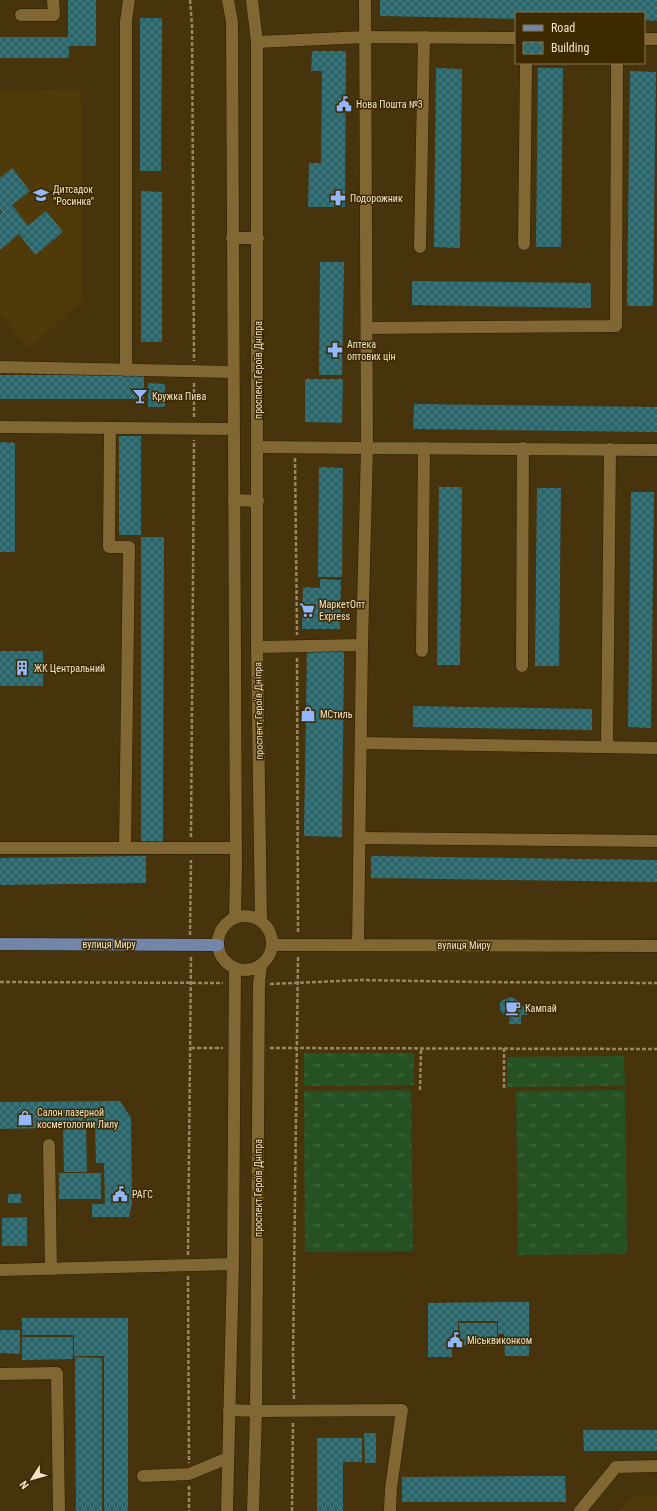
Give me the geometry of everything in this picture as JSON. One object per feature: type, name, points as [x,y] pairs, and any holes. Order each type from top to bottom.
[{"type":"main road","name":"вулиця Миру","points":[[0,944],[218,945]]},
{"type":"street","points":[[21,15],[54,15],[53,0]]},
{"type":"street","points":[[126,370],[126,21],[129,0]]},
{"type":"street","points":[[228,0],[232,22],[236,848],[235,918]]},
{"type":"street","name":"проспект Героїв Дніпра","points":[[252,0],[257,42],[257,646],[261,921]]},
{"type":"street","points":[[358,945],[362,645],[367,448],[365,0]]},
{"type":"street","points":[[257,42],[365,37],[515,38]]},
{"type":"street","points":[[420,247],[424,37]]},
{"type":"street","points":[[645,39],[657,39]]},
{"type":"street","points":[[524,244],[526,64]]},
{"type":"street","points":[[367,328],[616,326],[617,64]]},
{"type":"street","points":[[232,238],[258,238]]},
{"type":"street","points":[[0,367],[233,372]]},
{"type":"street","points":[[0,427],[233,429]]},
{"type":"street","points":[[110,428],[109,547],[129,547],[125,848]]},
{"type":"street","points":[[258,447],[657,450]]},
{"type":"street","points":[[422,651],[424,448]]},
{"type":"street","points":[[522,666],[523,448]]},
{"type":"street","points":[[608,746],[610,449]]},
{"type":"street","points":[[234,500],[258,501]]},
{"type":"street","points":[[257,646],[362,645]]},
{"type":"street","points":[[361,743],[657,748]]},
{"type":"street","points":[[360,838],[657,840]]},
{"type":"street","points":[[0,848],[236,848]]},
{"type":"street","points":[[244,916],[252,917],[261,921],[271,936],[272,945],[270,952],[261,965],[247,970],[235,968],[226,962],[218,945],[222,929],[228,922],[235,918],[244,916]]},
{"type":"street","name":"вулиця Миру","points":[[272,945],[657,946]]},
{"type":"street","name":"проспект Героїв Дніпра","points":[[253,1511],[256,1411],[259,984],[261,965]]},
{"type":"street","points":[[227,1511],[233,1264],[235,968]]},
{"type":"street","points":[[49,1145],[51,1269]]},
{"type":"street","points":[[0,1270],[233,1264]]},
{"type":"street","points":[[0,1374],[57,1373],[59,1511]]},
{"type":"street","points":[[229,1410],[402,1410],[391,1488],[390,1511]]},
{"type":"street","points":[[143,1476],[189,1474],[228,1458]]},
{"type":"street","points":[[580,1511],[616,1467],[657,1466]]},
{"type":"path","points":[[189,1511],[187,1312],[191,1048],[190,944],[194,428],[192,25],[190,0]]},
{"type":"path","points":[[292,1511],[298,982],[295,458]]},
{"type":"path","points":[[259,984],[361,980],[657,983]]},
{"type":"path","points":[[0,982],[235,983]]},
{"type":"path","points":[[191,1048],[235,1048]]},
{"type":"path","points":[[259,1048],[657,1049]]},
{"type":"path","points":[[420,1090],[421,1048]]},
{"type":"path","points":[[504,1048],[504,1089]]},
{"type":"shaded area","name":"Дитсадок \"Росинка\"","points":[[81,89],[82,300],[29,349],[0,314],[0,91]]},
{"type":"shaded area","points":[[635,1495],[657,1495],[657,1511],[617,1511]]},
{"type":"green space","points":[[304,1053],[414,1053],[414,1085],[304,1086]]},
{"type":"green space","points":[[624,1056],[625,1086],[507,1087],[507,1057]]},
{"type":"green space","points":[[411,1090],[413,1251],[305,1252],[304,1091]]},
{"type":"green space","points":[[625,1090],[627,1254],[518,1255],[516,1091]]},
{"type":"building","points":[[68,0],[96,0],[96,46],[69,46],[69,58],[0,58],[0,37],[68,37]]},
{"type":"building","points":[[380,0],[657,0],[657,21],[645,20],[645,12],[515,12],[515,19],[380,16]]},
{"type":"building","points":[[140,18],[162,18],[161,171],[140,171]]},
{"type":"building","points":[[312,51],[346,51],[345,207],[308,207],[309,163],[321,163],[322,71],[311,71]]},
{"type":"building","points":[[436,68],[462,69],[460,248],[434,247]]},
{"type":"building","points":[[538,68],[563,68],[561,247],[536,247]]},
{"type":"building","points":[[630,71],[656,72],[653,306],[627,306]]},
{"type":"building","points":[[12,168],[30,191],[12,205],[28,226],[46,211],[63,232],[35,255],[19,234],[0,250],[0,214],[2,212],[0,209],[0,178]]},
{"type":"building","points":[[141,191],[162,192],[162,342],[141,342]]},
{"type":"building","points":[[320,262],[344,262],[342,375],[319,375]]},
{"type":"building","points":[[412,281],[591,283],[591,308],[412,305]]},
{"type":"building","points":[[0,375],[144,375],[144,399],[0,399]]},
{"type":"building","points":[[305,379],[343,379],[342,423],[305,422]]},
{"type":"building","points":[[148,383],[165,384],[165,407],[148,407]]},
{"type":"building","points":[[414,404],[657,407],[657,432],[413,429]]},
{"type":"building","points":[[119,436],[141,436],[141,535],[119,535]]},
{"type":"building","points":[[0,442],[15,443],[15,552],[0,552]]},
{"type":"building","points":[[319,467],[343,468],[342,577],[318,577]]},
{"type":"building","points":[[439,487],[462,487],[460,665],[437,665]]},
{"type":"building","points":[[537,488],[561,488],[559,666],[535,666]]},
{"type":"building","points":[[631,492],[654,492],[651,728],[628,727]]},
{"type":"building","points":[[141,537],[164,537],[163,842],[141,841]]},
{"type":"building","points":[[320,579],[341,580],[340,629],[302,629],[303,587],[320,588]]},
{"type":"building","points":[[307,650],[344,650],[342,837],[304,836]]},
{"type":"building","name":"ЖК Центральний","points":[[0,651],[43,651],[43,686],[0,686]]},
{"type":"building","points":[[413,706],[592,709],[592,730],[413,727]]},
{"type":"building","points":[[146,856],[146,883],[0,885],[0,858]]},
{"type":"building","points":[[371,856],[657,860],[657,882],[371,878]]},
{"type":"building","points":[[511,997],[517,1000],[519,1006],[528,1006],[527,1015],[521,1015],[521,1024],[509,1024],[510,1017],[504,1015],[500,1010],[500,1003]]},
{"type":"building","points":[[120,1101],[131,1118],[132,1203],[129,1217],[92,1217],[92,1204],[105,1204],[104,1163],[96,1163],[95,1127],[0,1129],[0,1102]]},
{"type":"building","points":[[86,1128],[87,1172],[64,1172],[63,1129]]},
{"type":"building","points":[[59,1173],[101,1173],[101,1199],[59,1199]]},
{"type":"building","points":[[8,1194],[21,1194],[21,1203],[8,1203]]},
{"type":"building","points":[[27,1217],[27,1246],[2,1246],[2,1218]]},
{"type":"building","points":[[529,1302],[529,1356],[505,1356],[504,1334],[498,1334],[498,1321],[458,1321],[458,1333],[452,1333],[452,1357],[428,1357],[428,1303]]},
{"type":"building","points":[[22,1318],[128,1318],[128,1511],[104,1511],[104,1356],[74,1356],[74,1335],[22,1335]]},
{"type":"building","points":[[459,1323],[497,1323],[497,1346],[459,1345]]},
{"type":"building","points":[[0,1330],[20,1330],[20,1354],[0,1353]]},
{"type":"building","points":[[22,1337],[73,1337],[73,1359],[22,1360]]},
{"type":"building","points":[[75,1357],[102,1358],[102,1511],[76,1511]]},
{"type":"building","points":[[583,1430],[657,1430],[657,1451],[584,1451]]},
{"type":"building","points":[[364,1433],[376,1433],[376,1463],[365,1463]]},
{"type":"building","points":[[317,1438],[362,1438],[362,1462],[343,1462],[343,1511],[317,1511]]},
{"type":"building","points":[[565,1476],[566,1502],[402,1502],[402,1477]]},
{"type":"place","name":"Нова Пошта №3","points":[[344,104]]},
{"type":"place","name":"Дитсадок \"Росинка\"","points":[[41,195]]},
{"type":"place","name":"Подорожник","points":[[338,198]]},
{"type":"place","name":"Аптека оптових цін","points":[[335,350]]},
{"type":"place","name":"Кружка Пива","points":[[140,396]]},
{"type":"place","name":"МаркетОпт Express","points":[[307,610]]},
{"type":"place","name":"ЖК Центральний","points":[[22,668]]},
{"type":"place","name":"МСтиль","points":[[308,714]]},
{"type":"place","name":"Кампай","points":[[513,1008]]},
{"type":"place","name":"Салон лазерной косметологии Лилу","points":[[25,1118]]},
{"type":"place","name":"РАГС","points":[[120,1194]]},
{"type":"place","name":"Міськвиконком","points":[[455,1340]]}]
